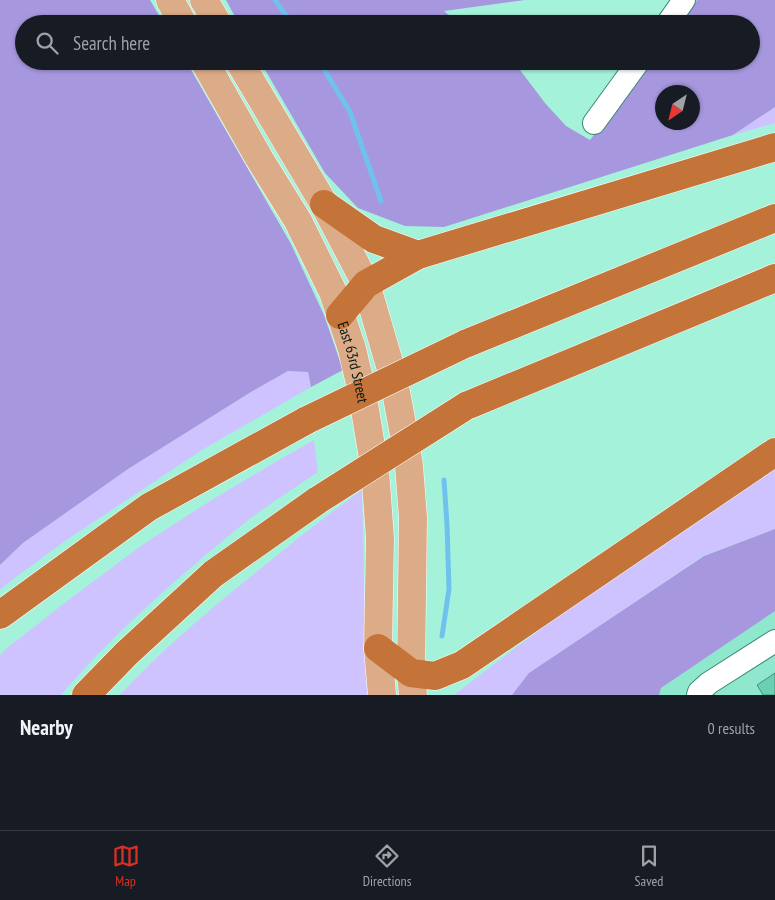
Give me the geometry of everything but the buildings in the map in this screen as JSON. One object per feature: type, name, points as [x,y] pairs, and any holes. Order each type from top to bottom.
[{"type":"highway","points":[[340,315],[366,284],[418,255],[775,148]]},
{"type":"highway","points":[[324,204],[374,239],[418,255]]},
{"type":"highway","points":[[0,615],[149,507],[307,420],[465,344],[775,218]]},
{"type":"highway","points":[[86,695],[127,652],[213,574],[318,500],[466,406],[775,278]]},
{"type":"highway","points":[[378,648],[412,684],[462,666],[775,452]]},
{"type":"main road","points":[[170,0],[178,15]]},
{"type":"main road","points":[[204,0],[213,15]]},
{"type":"main road","name":"East 63rd Street","points":[[209,70],[259,158],[298,220],[333,292],[352,349],[362,392],[375,470],[380,538],[378,648],[382,695]]},
{"type":"main road","points":[[245,70],[324,204],[366,284],[392,376],[409,466],[413,518],[412,684]]},
{"type":"street","points":[[673,15],[684,0]]},
{"type":"street","points":[[594,123],[632,70]]},
{"type":"street","points":[[698,695],[709,683],[775,641]]},
{"type":"shaded area","points":[[0,0],[150,0],[159,15],[15,15],[15,70],[191,70],[291,244],[324,315],[343,370],[311,387],[308,372],[288,371],[251,392],[128,469],[23,543],[0,565]]},
{"type":"shaded area","points":[[226,0],[525,0],[444,11],[449,15],[234,15]]},
{"type":"shaded area","points":[[697,0],[775,0],[775,107],[733,135],[444,227],[405,226],[358,208],[325,173],[265,70],[520,70],[545,103],[566,126],[590,140],[644,70],[760,70],[760,15],[686,15]]},
{"type":"shaded area","points":[[775,107],[775,123],[733,135]]},
{"type":"shaded area","points":[[288,371],[308,372],[311,387],[202,450],[68,539],[0,590],[0,565],[23,543],[128,469]]},
{"type":"shaded area","points":[[314,440],[318,472],[251,518],[194,565],[125,627],[61,695],[0,695],[0,655],[7,648],[145,543],[210,501]]},
{"type":"shaded area","points":[[775,464],[775,529],[703,556],[530,673],[512,695],[454,695],[653,548]]},
{"type":"shaded area","points":[[362,490],[367,695],[120,695],[154,660],[208,611],[301,536]]},
{"type":"shaded area","points":[[775,529],[775,611],[661,688],[659,695],[512,695],[529,673],[704,556]]},
{"type":"shaded area","points":[[775,611],[775,695],[659,695],[661,688]]},
{"type":"waterway","points":[[275,0],[286,15]]},
{"type":"waterway","points":[[324,70],[350,112],[381,201]]},
{"type":"waterway","points":[[442,636],[449,589],[444,480]]}]
